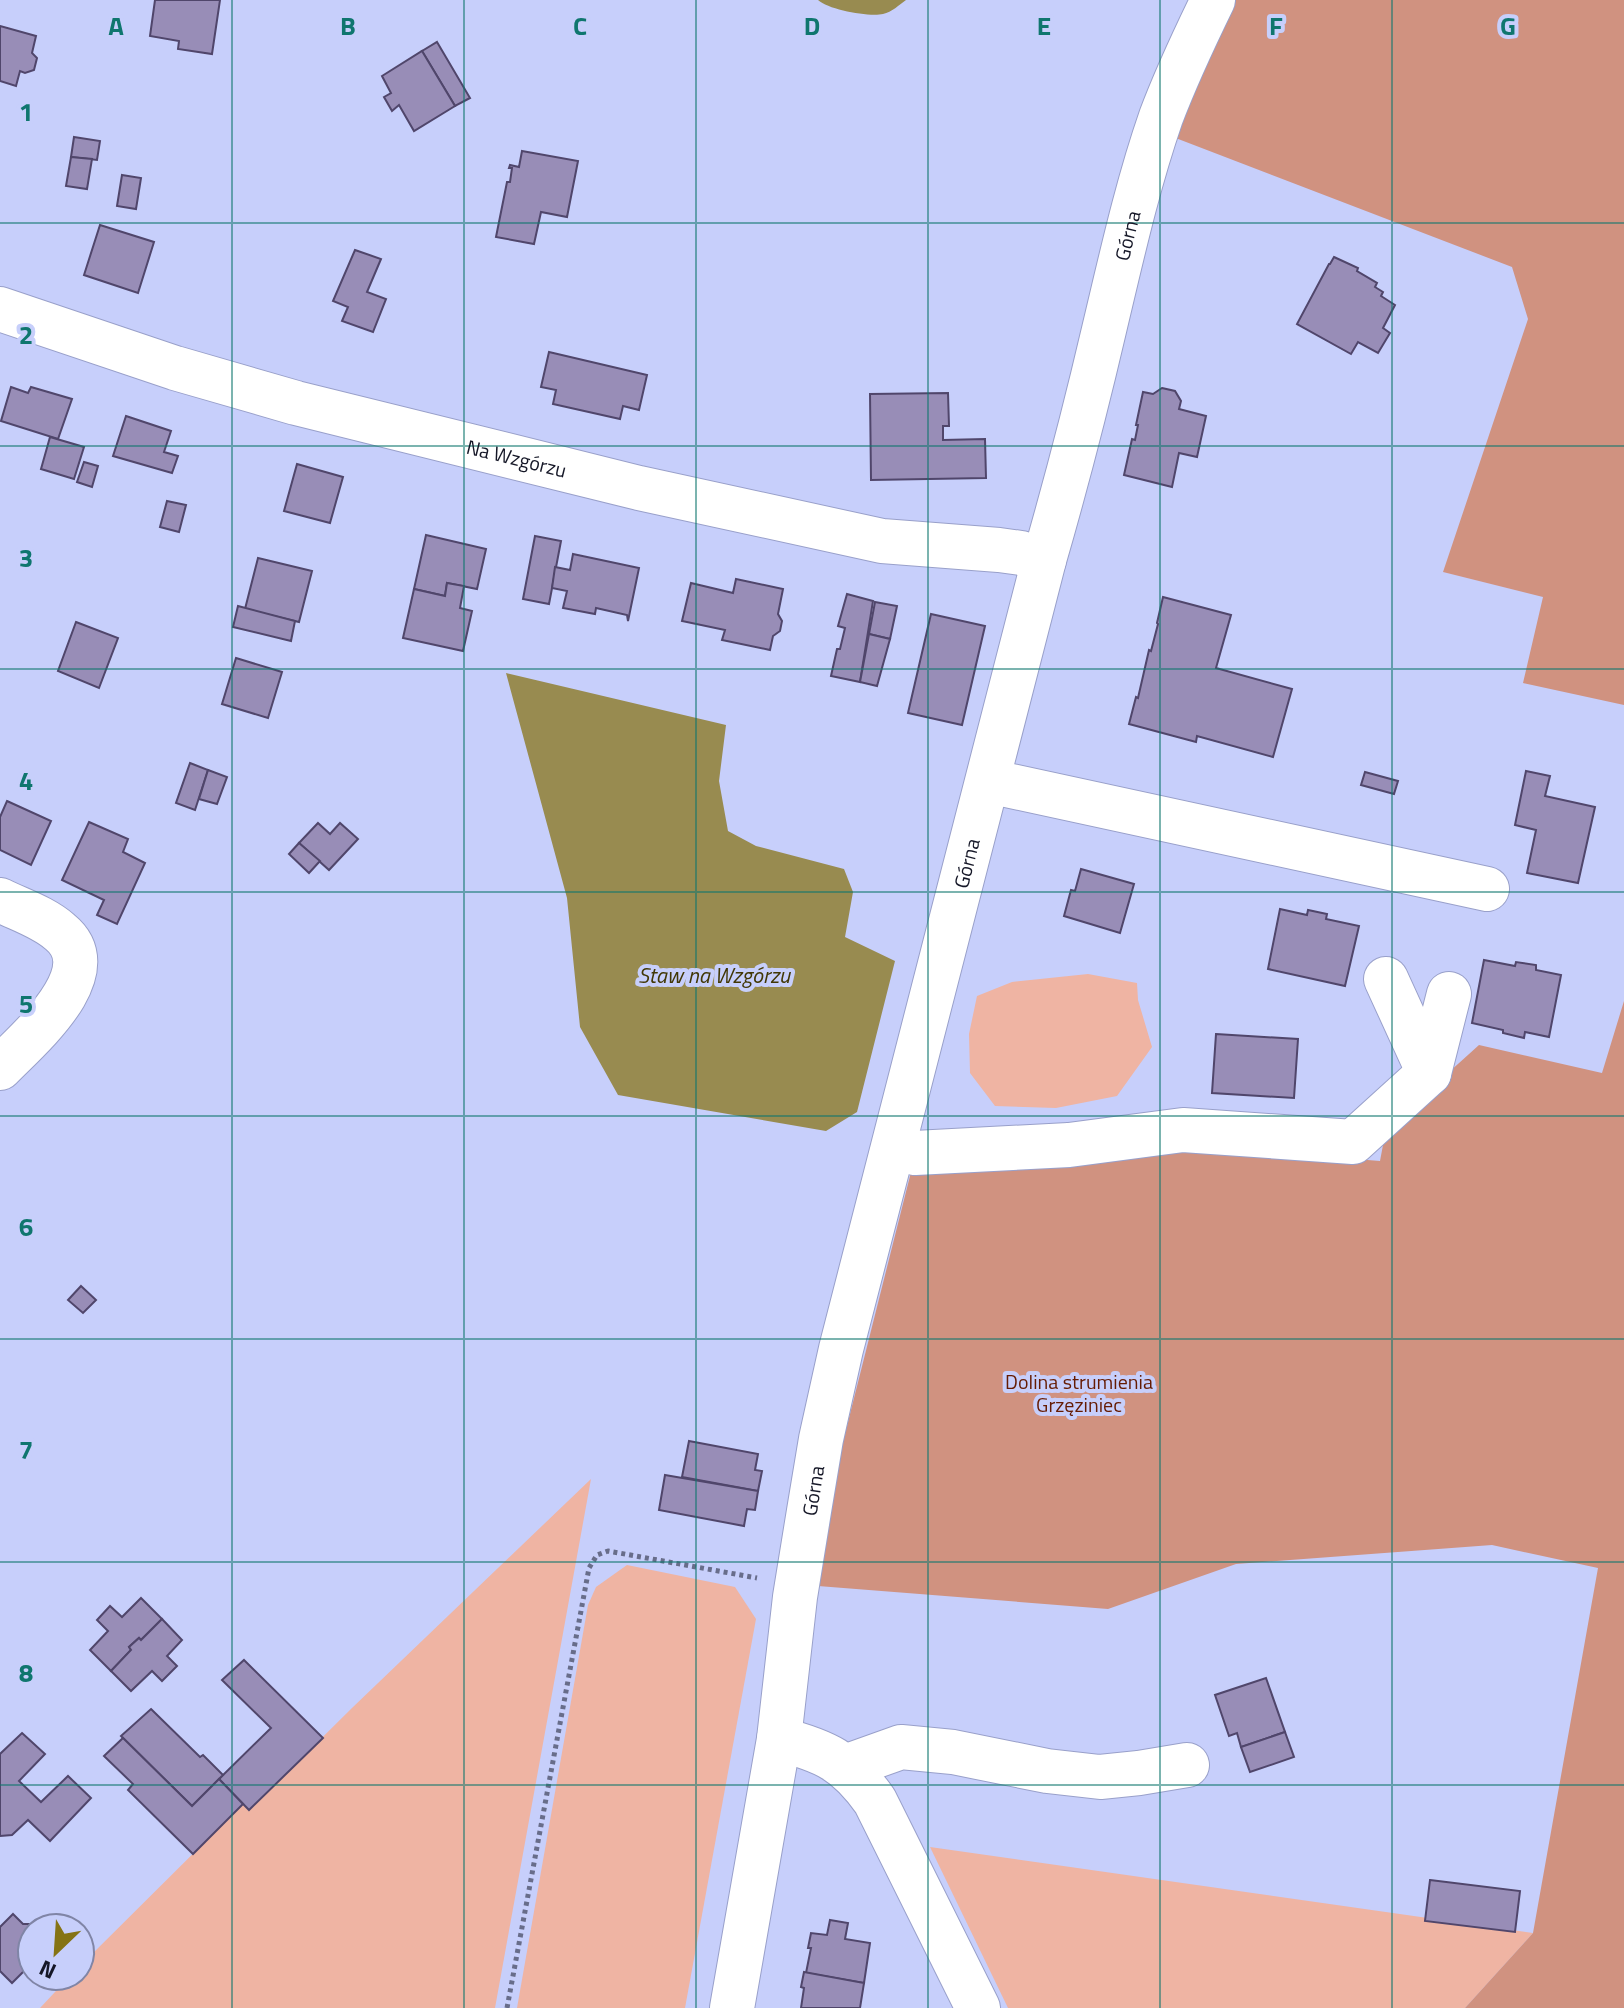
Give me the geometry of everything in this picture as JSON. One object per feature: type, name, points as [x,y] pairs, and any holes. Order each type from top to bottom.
[{"type":"street","name":"Górna","points":[[732,2008],[779,1739],[797,1586],[821,1439],[841,1349],[1044,560],[1074,457],[1145,170],[1175,81],[1213,0]]},
{"type":"street","name":"Na Wzgórzu","points":[[0,309],[175,368],[296,403],[610,481],[870,539],[999,550],[1044,560]]},
{"type":"street","points":[[988,781],[1487,889]]},
{"type":"street","points":[[0,900],[46,921],[63,934],[72,946],[75,966],[69,989],[59,1006],[0,1068]]},
{"type":"street","points":[[1386,979],[1429,1073]]},
{"type":"street","points":[[894,1148],[915,1153],[1069,1145],[1183,1130],[1353,1142],[1429,1073],[1449,994]]},
{"type":"street","points":[[779,1739],[827,1754],[862,1783],[875,1801],[978,2008]]},
{"type":"street","points":[[845,1767],[901,1747],[953,1752],[1047,1771],[1100,1777],[1187,1765]]},
{"type":"path","points":[[507,2008],[589,1568],[597,1555],[608,1551],[797,1586]]},
{"type":"shaded area","points":[[1088,974],[1137,983],[1138,1000],[1152,1047],[1117,1096],[1056,1108],[995,1106],[970,1073],[969,1034],[977,996],[1012,982]]},
{"type":"shaded area","points":[[591,1479],[495,2008],[40,2008],[55,1992],[96,1992],[96,1950],[243,1804],[250,1809]]},
{"type":"shaded area","points":[[627,1565],[735,1587],[756,1619],[685,2008],[517,2008],[588,1605],[596,1587]]},
{"type":"shaded area","points":[[930,1847],[1533,1933],[1465,2008],[1008,2008]]},
{"type":"green space","points":[[1230,0],[1624,0],[1624,705],[1523,683],[1543,597],[1443,572],[1528,319],[1512,267],[1173,137]]},
{"type":"green space","name":"Dolina strumienia Grzęziniec","points":[[1624,1001],[1624,2008],[1465,2008],[1533,1933],[1598,1568],[1492,1545],[1236,1564],[1108,1609],[818,1586],[819,1537],[911,1172],[1191,1146],[1380,1161],[1386,1129],[1479,1045],[1602,1073]]},
{"type":"water","points":[[818,0],[906,0],[889,12],[877,15],[840,10]]},
{"type":"water","name":"Staw na Wzgórzu","points":[[506,673],[726,725],[719,781],[728,831],[756,846],[844,869],[853,892],[845,937],[895,961],[857,1112],[826,1131],[618,1095],[580,1027],[567,898]]},
{"type":"building","points":[[155,0],[220,0],[212,54],[178,49],[179,41],[150,36]]},
{"type":"building","points":[[0,26],[36,36],[32,53],[37,58],[34,70],[20,71],[16,86],[0,81]]},
{"type":"building","points":[[437,42],[470,98],[455,106],[422,51]]},
{"type":"building","points":[[422,51],[455,106],[414,131],[399,105],[392,111],[384,97],[391,93],[382,76]]},
{"type":"building","points":[[74,137],[100,141],[97,160],[71,157]]},
{"type":"building","points":[[522,151],[578,161],[567,217],[541,212],[534,244],[496,237],[507,182],[510,182],[512,168],[509,168],[510,165],[519,167]]},
{"type":"building","points":[[71,157],[92,159],[87,189],[66,186]]},
{"type":"building","points":[[122,175],[141,178],[136,209],[117,206]]},
{"type":"building","points":[[100,225],[154,242],[138,293],[84,275]]},
{"type":"building","points":[[355,250],[381,259],[367,292],[386,299],[373,332],[342,321],[348,307],[333,301]]},
{"type":"building","points":[[1334,257],[1358,268],[1357,271],[1377,283],[1375,287],[1383,292],[1381,296],[1395,305],[1383,328],[1390,333],[1378,353],[1358,342],[1351,354],[1297,324]]},
{"type":"building","points":[[549,352],[647,375],[639,410],[623,406],[620,419],[553,404],[556,390],[541,387]]},
{"type":"building","points":[[11,387],[28,393],[31,387],[72,399],[58,439],[1,421]]},
{"type":"building","points":[[1162,388],[1175,391],[1181,401],[1179,409],[1206,416],[1197,457],[1179,453],[1172,487],[1124,475],[1132,439],[1135,440],[1143,392],[1153,394]]},
{"type":"building","points":[[948,393],[949,426],[943,426],[943,440],[985,439],[986,478],[871,480],[870,394]]},
{"type":"building","points":[[126,416],[171,431],[164,452],[178,456],[172,473],[113,456]]},
{"type":"building","points":[[50,437],[84,447],[74,479],[41,469]]},
{"type":"building","points":[[84,462],[98,466],[92,487],[77,482]]},
{"type":"building","points":[[297,464],[343,477],[330,523],[284,511]]},
{"type":"building","points":[[167,501],[186,505],[179,532],[160,527]]},
{"type":"building","points":[[426,535],[486,549],[477,589],[447,583],[445,596],[414,589]]},
{"type":"building","points":[[535,536],[561,541],[549,604],[523,599]]},
{"type":"building","points":[[573,554],[639,568],[628,621],[627,615],[596,608],[595,614],[563,608],[567,591],[552,588],[555,567],[570,570]]},
{"type":"building","points":[[258,558],[312,571],[299,622],[245,609]]},
{"type":"building","points":[[736,579],[783,589],[778,614],[782,621],[780,631],[773,636],[770,650],[722,640],[725,630],[682,621],[691,583],[733,593]]},
{"type":"building","points":[[447,583],[464,586],[460,608],[472,611],[463,651],[403,638],[414,589],[445,596]]},
{"type":"building","points":[[847,594],[873,601],[860,682],[831,676],[845,628],[838,626]]},
{"type":"building","points":[[1163,597],[1231,615],[1216,668],[1292,689],[1273,757],[1197,736],[1196,742],[1129,724]]},
{"type":"building","points":[[875,602],[897,606],[890,639],[869,634]]},
{"type":"building","points":[[238,606],[295,621],[291,641],[233,627]]},
{"type":"building","points":[[931,614],[985,626],[962,725],[908,713]]},
{"type":"building","points":[[76,622],[118,638],[99,688],[58,671]]},
{"type":"building","points":[[869,634],[890,639],[877,686],[860,682]]},
{"type":"building","points":[[236,658],[282,672],[268,718],[222,704]]},
{"type":"building","points":[[190,763],[208,770],[195,810],[176,803]]},
{"type":"building","points":[[208,770],[227,777],[217,804],[199,799]]},
{"type":"building","points":[[1526,771],[1550,776],[1545,796],[1595,807],[1578,883],[1527,873],[1536,830],[1515,825]]},
{"type":"building","points":[[1365,772],[1398,781],[1394,794],[1361,785]]},
{"type":"building","points":[[7,801],[51,821],[31,865],[0,850],[0,817]]},
{"type":"building","points":[[89,822],[128,839],[123,852],[145,863],[117,924],[97,915],[104,900],[62,880]]},
{"type":"building","points":[[318,823],[330,834],[340,823],[358,839],[329,870],[299,843]]},
{"type":"building","points":[[299,843],[320,861],[309,873],[289,854]]},
{"type":"building","points":[[1081,869],[1134,884],[1120,933],[1064,916]]},
{"type":"building","points":[[1280,909],[1307,915],[1308,910],[1327,914],[1326,919],[1359,926],[1345,986],[1268,969]]},
{"type":"building","points":[[1484,960],[1515,966],[1516,962],[1536,965],[1536,970],[1561,975],[1549,1037],[1525,1032],[1524,1038],[1472,1023]]},
{"type":"building","points":[[1216,1034],[1298,1039],[1294,1098],[1212,1093]]},
{"type":"building","points":[[81,1286],[96,1300],[83,1313],[68,1300]]},
{"type":"building","points":[[689,1441],[758,1454],[755,1470],[762,1471],[758,1491],[682,1477]]},
{"type":"building","points":[[665,1475],[758,1491],[755,1510],[747,1509],[744,1526],[659,1510]]},
{"type":"building","points":[[141,1598],[162,1619],[141,1640],[139,1638],[129,1647],[131,1650],[111,1671],[90,1650],[108,1631],[97,1620],[110,1606],[122,1617]]},
{"type":"building","points":[[162,1619],[182,1640],[167,1656],[177,1666],[162,1681],[152,1671],[131,1691],[111,1671],[131,1650],[129,1647],[139,1638],[141,1640]]},
{"type":"building","points":[[244,1660],[323,1738],[249,1810],[219,1779],[271,1728],[222,1680]]},
{"type":"building","points":[[1266,1678],[1285,1732],[1241,1747],[1237,1733],[1229,1736],[1215,1695]]},
{"type":"building","points":[[151,1709],[223,1775],[192,1806],[121,1736]]},
{"type":"building","points":[[1285,1732],[1294,1757],[1250,1772],[1241,1747]]},
{"type":"building","points":[[22,1733],[45,1754],[19,1781],[41,1802],[68,1776],[91,1798],[50,1841],[28,1820],[12,1835],[0,1836],[0,1754]]},
{"type":"building","points":[[123,1738],[192,1806],[219,1779],[243,1804],[193,1854],[128,1790],[133,1784],[104,1756]]},
{"type":"building","points":[[1430,1880],[1520,1891],[1515,1932],[1425,1921]]},
{"type":"building","points":[[13,1914],[16,1917],[16,1979],[12,1983],[0,1971],[0,1927]]},
{"type":"building","points":[[830,1920],[848,1923],[845,1939],[870,1943],[864,1983],[806,1973],[811,1933],[827,1935]]},
{"type":"building","points":[[804,1972],[864,1983],[860,2008],[801,2008]]}]
